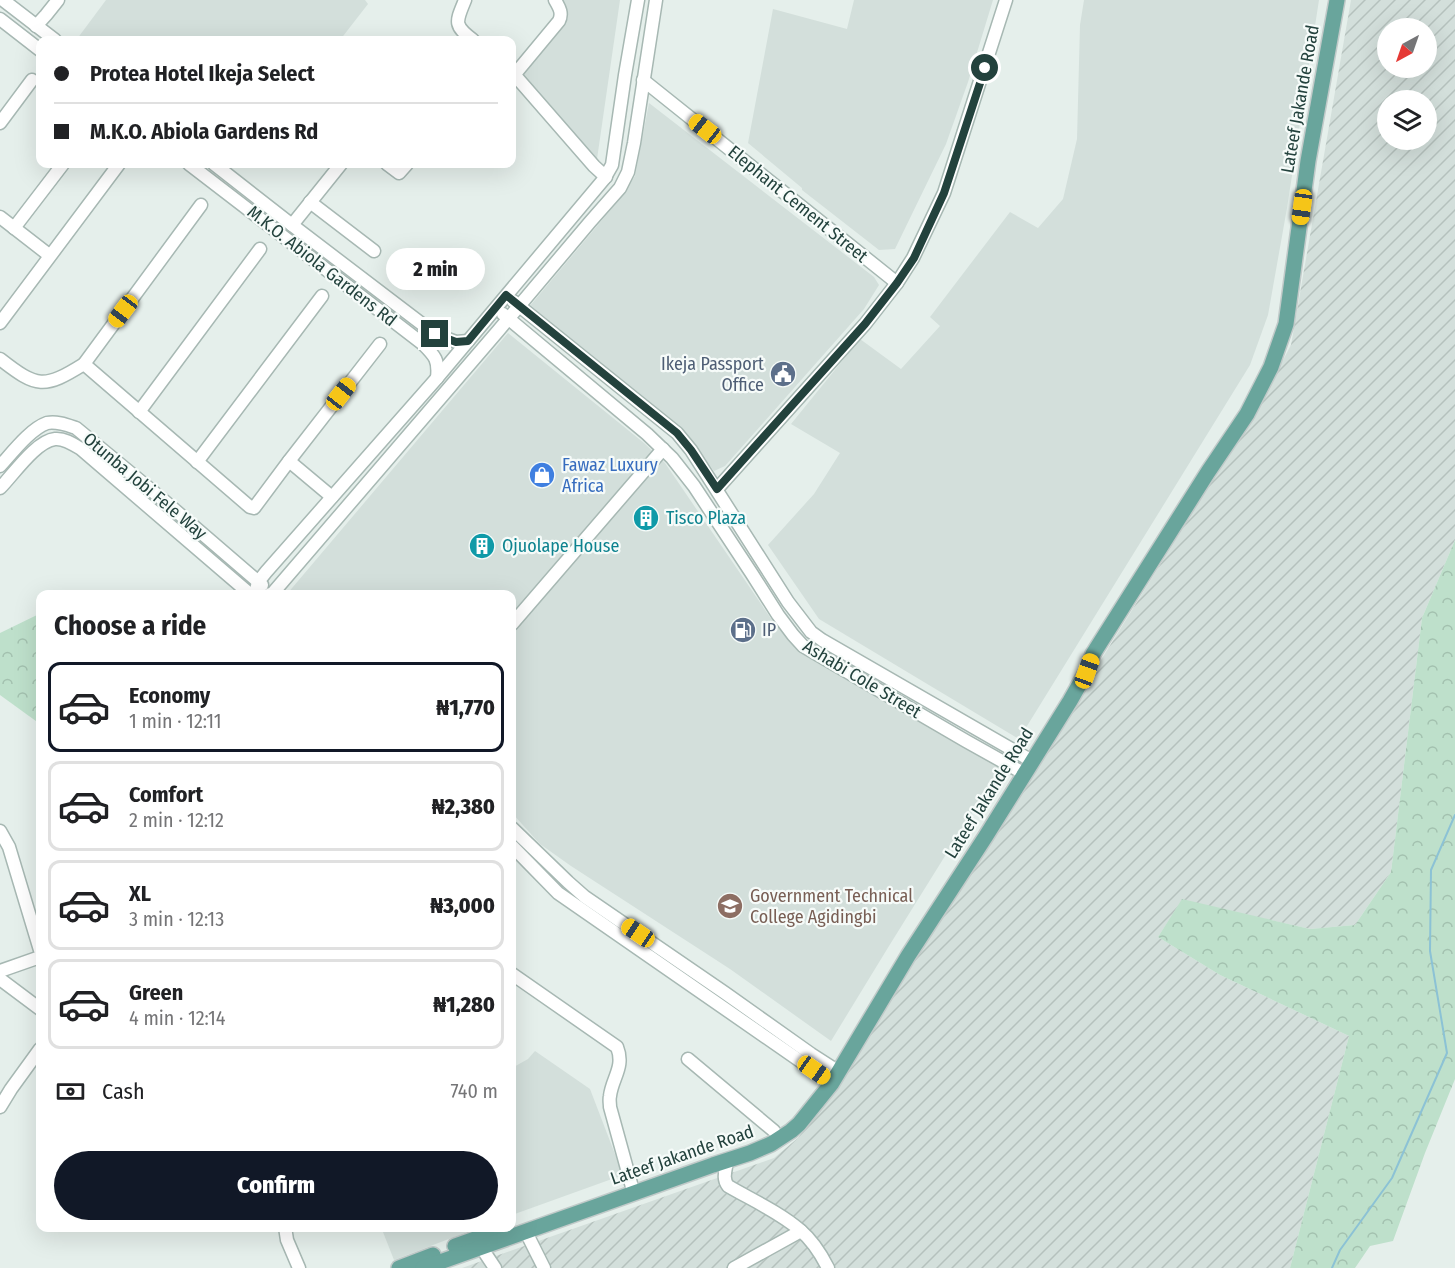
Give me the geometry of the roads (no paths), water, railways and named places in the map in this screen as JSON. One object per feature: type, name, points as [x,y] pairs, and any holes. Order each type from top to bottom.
[{"type":"main road","name":"Lateef Jakande Road","points":[[516,1228],[750,1154],[771,1144],[799,1124],[832,1075],[986,836],[1025,765],[1087,671],[1093,654],[1247,414],[1262,386],[1286,324],[1308,162],[1337,0]]},
{"type":"main road","name":"Lateef Jakande Road","points":[[516,1228],[766,1136],[791,1117],[832,1075]]},
{"type":"main road","name":"Lateef Jakande Road","points":[[399,1268],[476,1238],[499,1232]]},
{"type":"main road","name":"Lateef Jakande Road","points":[[423,1268],[481,1247],[508,1232]]},
{"type":"street","points":[[3,0],[50,36]]},
{"type":"street","points":[[36,26],[58,0]]},
{"type":"street","points":[[465,0],[458,18],[458,26],[468,36]]},
{"type":"street","points":[[516,70],[559,21],[561,16],[555,0]]},
{"type":"street","points":[[254,590],[606,177],[612,165],[638,0]]},
{"type":"street","points":[[275,590],[620,188],[628,172],[656,0]]},
{"type":"street","points":[[717,489],[865,324],[914,258],[944,193],[1006,0]]},
{"type":"street","points":[[0,19],[36,47]]},
{"type":"street","points":[[516,76],[606,177]]},
{"type":"street","points":[[0,123],[32,80]]},
{"type":"street","name":"Elephant Cement Street","points":[[643,80],[897,283]]},
{"type":"street","points":[[14,228],[60,168]]},
{"type":"street","points":[[0,323],[116,168]]},
{"type":"street","name":"M.K.O. Abiola Gardens Rd","points":[[195,168],[423,344],[436,357],[437,378]]},
{"type":"street","points":[[206,176],[211,168]]},
{"type":"street","name":"M.K.O. Abiola Gardens Rd","points":[[219,168],[435,334],[456,342],[468,341]]},
{"type":"street","points":[[291,225],[338,168]]},
{"type":"street","points":[[392,168],[399,173],[403,168]]},
{"type":"street","points":[[310,202],[374,251]]},
{"type":"street","points":[[0,359],[21,376],[37,382],[52,381],[65,376],[84,363],[201,205]]},
{"type":"street","points":[[0,217],[49,255]]},
{"type":"street","points":[[139,412],[260,249]]},
{"type":"street","name":"Ashabi Cole Street","points":[[506,295],[677,433],[691,450],[788,602],[811,633],[981,732],[1025,765]]},
{"type":"street","points":[[197,462],[322,296]]},
{"type":"street","name":"Ashabi Cole Street","points":[[496,308],[647,434],[672,458],[694,486],[778,615],[803,646],[973,746],[1025,765]]},
{"type":"street","points":[[551,353],[562,340]]},
{"type":"street","points":[[84,363],[197,462],[254,508],[380,344]]},
{"type":"street","name":"Otunba Jobi Fele Way","points":[[0,466],[34,430],[48,423],[60,423],[76,428],[154,493],[254,590]]},
{"type":"street","name":"Otunba Jobi Fele Way","points":[[0,488],[44,442],[56,439],[68,441],[81,449],[254,590]]},
{"type":"street","points":[[516,619],[663,449]]},
{"type":"street","points":[[289,461],[332,497]]},
{"type":"street","points":[[297,537],[311,549]]},
{"type":"street","points":[[973,746],[981,732]]},
{"type":"street","points":[[0,831],[9,847],[36,937]]},
{"type":"street","points":[[516,832],[585,897],[722,998],[832,1075]]},
{"type":"street","points":[[516,850],[558,893],[722,998]]},
{"type":"street","points":[[0,971],[36,958]]},
{"type":"street","points":[[516,977],[617,1047],[620,1064],[610,1096],[610,1107],[632,1187]]},
{"type":"street","points":[[0,979],[36,1006]]},
{"type":"street","points":[[0,1107],[36,1055]]},
{"type":"street","points":[[688,1059],[774,1131]]},
{"type":"street","points":[[727,1161],[725,1182],[801,1231],[819,1251],[828,1268]]},
{"type":"street","points":[[516,1229],[544,1268]]},
{"type":"street","points":[[734,1268],[801,1231]]},
{"type":"street","points":[[286,1232],[299,1268]]},
{"type":"street","points":[[481,1247],[495,1268]]},
{"type":"waterway","points":[[1332,1268],[1340,1250],[1392,1178],[1447,1053],[1430,951],[1431,870],[1455,815]]},
{"type":"place","name":"Ikeja Passport Office","points":[[783,374]]},
{"type":"place","name":"Fawaz Luxury Africa","points":[[542,475]]},
{"type":"place","name":"Tisco Plaza","points":[[646,518]]},
{"type":"place","name":"Ojuolape House","points":[[482,546]]},
{"type":"place","name":"IP","points":[[743,630]]},
{"type":"place","name":"Government Technical College Agidingbi","points":[[730,906]]}]
